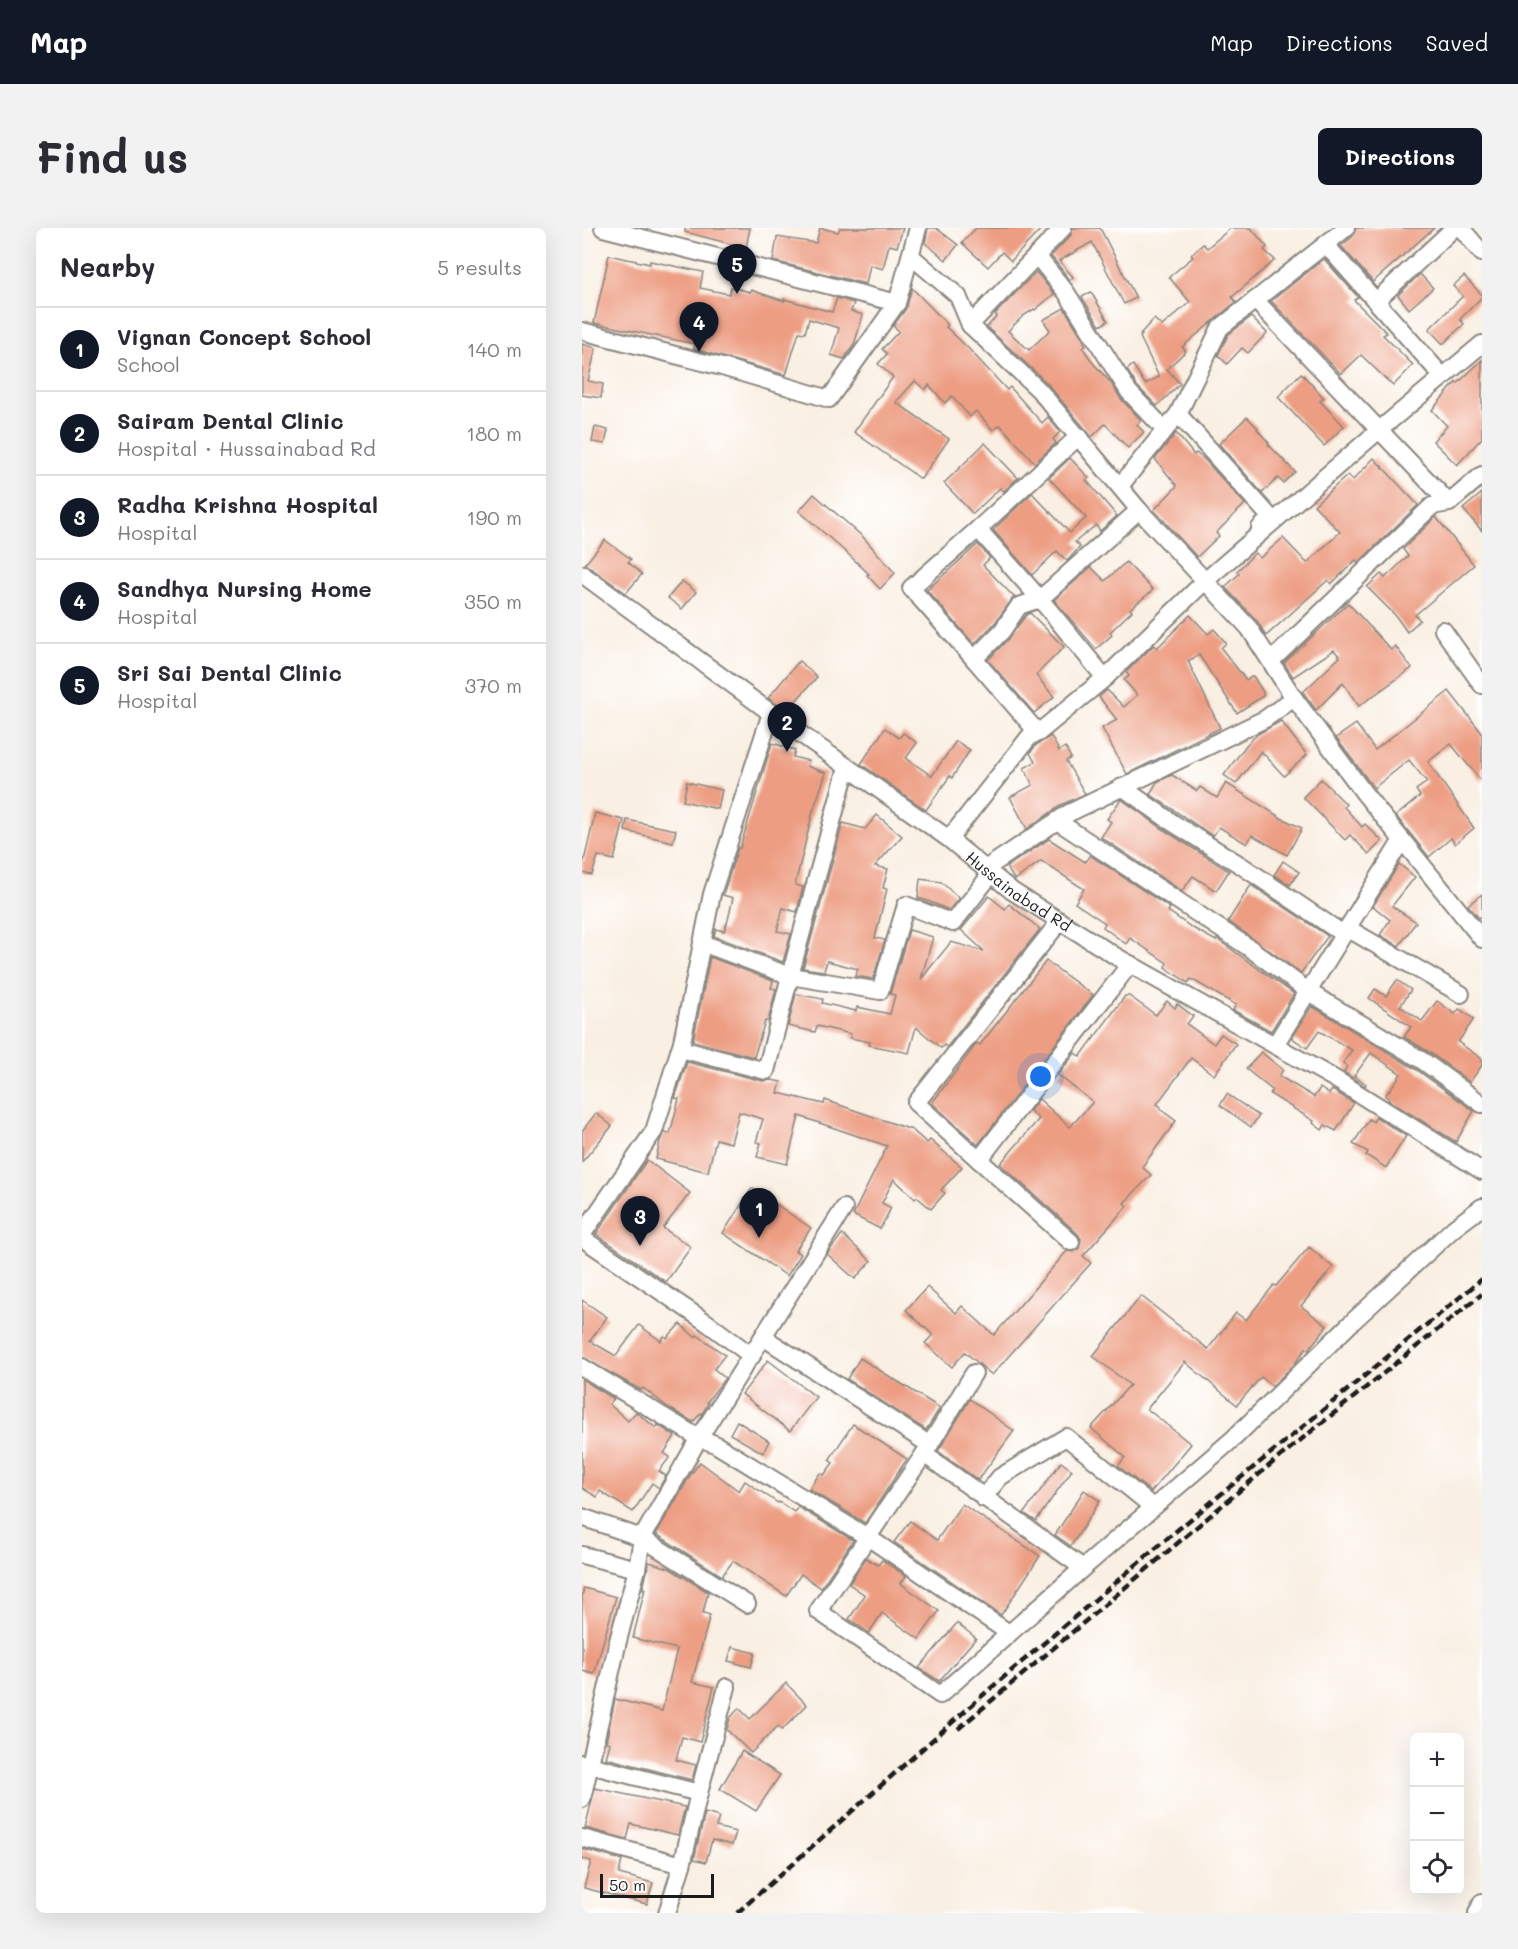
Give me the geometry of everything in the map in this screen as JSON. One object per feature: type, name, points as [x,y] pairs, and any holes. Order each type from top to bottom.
[{"type":"street","points":[[603,228],[897,303]]},
{"type":"street","points":[[582,331],[722,367],[829,399],[897,303],[918,228]]},
{"type":"street","points":[[970,325],[1063,228]]},
{"type":"street","points":[[1120,486],[1178,414],[1220,328],[1346,228]]},
{"type":"street","points":[[1376,301],[1454,228]]},
{"type":"street","points":[[1461,228],[1482,253]]},
{"type":"street","points":[[1326,245],[1443,377]]},
{"type":"street","points":[[911,256],[958,296],[970,325],[1039,390],[1139,510],[1249,628],[1294,698],[1402,840],[1482,939]]},
{"type":"street","points":[[1037,256],[1066,292],[1129,392],[1165,430]]},
{"type":"street","points":[[1255,300],[1449,503]]},
{"type":"street","points":[[1206,580],[1482,344]]},
{"type":"street","points":[[950,839],[1030,736],[1038,733],[1105,678],[1271,518],[1178,414]]},
{"type":"street","points":[[1038,733],[911,588],[1079,436]]},
{"type":"street","points":[[1270,661],[1432,506],[1449,503],[1482,475]]},
{"type":"street","points":[[974,659],[1002,631],[1019,606],[1040,599],[1139,510]]},
{"type":"street","points":[[978,529],[1105,678]]},
{"type":"street","name":"Hussainabad Rd","points":[[582,574],[771,713],[950,839],[1012,891],[1130,964],[1335,1079],[1482,1171]]},
{"type":"street","points":[[1443,630],[1482,686]]},
{"type":"street","points":[[702,943],[790,976],[879,991],[906,905],[953,923],[988,871],[1057,820],[1265,719],[1294,698]]},
{"type":"street","points":[[752,1356],[582,1236],[654,1131],[680,1048],[712,894],[771,713]]},
{"type":"street","points":[[680,1048],[766,1071],[847,767]]},
{"type":"street","points":[[1122,787],[1173,823],[1345,931],[1461,994]]},
{"type":"street","points":[[1057,820],[1251,949],[1309,992],[1423,1061],[1482,1104]]},
{"type":"street","points":[[1275,1045],[1402,840]]},
{"type":"street","points":[[1060,921],[916,1103],[1071,1242]]},
{"type":"street","points":[[979,1160],[1130,964]]},
{"type":"street","points":[[974,1372],[927,1450],[818,1611],[940,1695],[1234,1438],[1350,1324],[1454,1228],[1482,1207]]},
{"type":"street","points":[[582,1799],[586,1764],[637,1569],[642,1538],[699,1438],[844,1208]]},
{"type":"street","points":[[763,1337],[927,1450],[983,1498],[1083,1568]]},
{"type":"street","points":[[582,1367],[699,1438],[715,1444],[869,1538],[1009,1633]]},
{"type":"street","points":[[983,1498],[1000,1477],[1066,1437],[1153,1507]]},
{"type":"street","points":[[582,1517],[642,1538],[747,1604]]},
{"type":"street","points":[[582,1555],[637,1569]]},
{"type":"street","points":[[667,1913],[682,1865],[727,1687]]},
{"type":"street","points":[[586,1764],[699,1792]]},
{"type":"street","points":[[582,1838],[682,1865]]},
{"type":"street","points":[[1477,1913],[1482,1902]]},
{"type":"building","points":[[685,228],[750,228],[746,248],[685,232]]},
{"type":"building","points":[[820,228],[838,232],[840,228],[903,228],[897,247],[889,245],[883,269],[870,265],[866,284],[773,261],[777,237],[816,243]]},
{"type":"building","points":[[928,228],[936,228],[958,245],[946,260],[925,243]]},
{"type":"building","points":[[976,228],[1042,228],[1011,261],[1002,252],[988,267],[962,243]]},
{"type":"building","points":[[1073,228],[1100,228],[1136,298],[1124,304],[1092,242],[1059,261],[1073,277],[1070,280],[1051,256],[1071,235]]},
{"type":"building","points":[[1231,228],[1251,228],[1267,247],[1264,250],[1275,260],[1232,297],[1236,302],[1182,347],[1186,351],[1167,369],[1180,384],[1157,406],[1137,386],[1127,370],[1133,365],[1145,384],[1159,377],[1140,334],[1154,319],[1162,326],[1190,302],[1169,277],[1193,257],[1191,255],[1203,244],[1207,248]]},
{"type":"building","points":[[1356,228],[1434,228],[1373,282],[1341,246],[1353,236]]},
{"type":"building","points":[[609,255],[703,272],[700,288],[729,294],[731,287],[750,292],[751,290],[784,301],[784,299],[832,312],[837,298],[854,303],[851,311],[863,315],[854,345],[844,359],[831,355],[839,328],[809,319],[805,333],[799,332],[786,375],[694,349],[695,344],[594,323]]},
{"type":"building","points":[[1324,259],[1358,297],[1354,300],[1387,333],[1383,335],[1413,365],[1393,386],[1361,355],[1341,374],[1271,301]]},
{"type":"building","points":[[1036,272],[1054,294],[1035,310],[1023,316],[1008,331],[1029,350],[1050,330],[1043,320],[1064,308],[1082,337],[1086,346],[1083,348],[1093,363],[1141,420],[1137,425],[1144,432],[1128,448],[1105,424],[1092,437],[1046,382],[987,327],[997,316],[995,314]]},
{"type":"building","points":[[1420,274],[1433,288],[1409,309],[1398,295]]},
{"type":"building","points":[[1464,276],[1482,297],[1460,319],[1464,324],[1443,344],[1429,329],[1463,296],[1453,286]]},
{"type":"building","points":[[912,288],[1007,390],[1010,387],[1042,423],[1048,417],[1060,432],[1053,439],[1056,443],[1035,463],[1000,425],[993,430],[976,411],[970,417],[952,396],[945,403],[929,385],[925,390],[915,381],[896,402],[949,439],[921,479],[854,432],[893,377],[878,364],[887,354],[882,349],[899,331],[893,326],[906,309]]},
{"type":"building","points":[[1091,292],[1108,321],[1100,326],[1082,297]]},
{"type":"building","points":[[1251,317],[1267,333],[1248,353],[1242,348],[1227,364],[1218,355],[1228,335]]},
{"type":"building","points":[[582,344],[596,348],[588,381],[603,384],[601,398],[582,395]]},
{"type":"building","points":[[1482,360],[1482,438],[1457,465],[1433,441],[1447,426],[1432,410],[1456,382],[1457,384]]},
{"type":"building","points":[[1301,373],[1324,398],[1320,401],[1344,426],[1324,446],[1278,397]]},
{"type":"building","points":[[1247,417],[1258,428],[1268,444],[1295,472],[1283,483],[1278,478],[1262,493],[1219,444]]},
{"type":"building","points":[[595,427],[608,430],[605,444],[592,442]]},
{"type":"building","points":[[1176,433],[1194,455],[1196,453],[1204,459],[1245,504],[1216,533],[1219,536],[1197,557],[1154,510],[1177,486],[1155,459]]},
{"type":"building","points":[[985,443],[1018,478],[1004,491],[1000,488],[973,514],[944,483]]},
{"type":"building","points":[[1070,458],[1089,478],[1086,480],[1117,516],[1100,531],[1096,525],[1075,542],[1080,547],[1067,561],[1057,551],[1032,575],[993,530],[1032,493],[1070,533],[1086,518],[1049,478]]},
{"type":"building","points":[[1374,458],[1418,505],[1358,563],[1356,560],[1331,584],[1328,580],[1266,636],[1257,621],[1225,587],[1239,574],[1237,571],[1255,553],[1260,558],[1283,538],[1307,563],[1340,532],[1314,505],[1348,475],[1353,480]]},
{"type":"building","points":[[1482,493],[1482,531],[1463,509]]},
{"type":"building","points":[[814,494],[863,537],[895,573],[880,589],[867,575],[869,574],[799,511]]},
{"type":"building","points":[[1436,517],[1474,565],[1415,615],[1420,620],[1407,632],[1395,615],[1367,587],[1381,574],[1385,578],[1408,556],[1403,549]]},
{"type":"building","points":[[605,540],[631,559],[628,562],[642,574],[626,593],[585,564]]},
{"type":"building","points":[[978,544],[990,558],[983,565],[1014,597],[994,624],[974,644],[927,590]]},
{"type":"building","points":[[1126,562],[1153,590],[1130,609],[1132,611],[1110,632],[1112,635],[1096,649],[1054,600],[1091,567],[1105,581]]},
{"type":"building","points":[[682,581],[696,592],[682,609],[668,598]]},
{"type":"building","points":[[1348,603],[1391,650],[1395,646],[1412,668],[1359,706],[1343,683],[1316,710],[1303,692],[1340,657],[1334,650],[1293,677],[1284,663]]},
{"type":"building","points":[[1030,613],[1064,647],[1036,675],[1054,697],[1034,713],[988,660]]},
{"type":"building","points":[[1190,615],[1208,634],[1214,629],[1226,643],[1221,648],[1246,680],[1253,676],[1263,696],[1237,713],[1199,655],[1188,661],[1220,728],[1127,774],[1102,728],[1117,720],[1099,697],[1107,690],[1124,707],[1137,695],[1124,680],[1129,676],[1126,672],[1154,645],[1157,648]]},
{"type":"building","points":[[799,661],[817,677],[787,711],[768,698]]},
{"type":"building","points":[[1449,691],[1482,733],[1482,782],[1451,744],[1428,762],[1474,828],[1455,844],[1451,838],[1429,857],[1396,816],[1420,796],[1416,790],[1427,782],[1409,760],[1374,788],[1336,738],[1356,724],[1375,750]]},
{"type":"building","points":[[1281,721],[1307,755],[1284,776],[1261,751],[1236,784],[1224,775],[1247,744],[1258,734]]},
{"type":"building","points":[[885,728],[899,738],[903,733],[917,743],[906,758],[932,776],[956,741],[970,750],[952,778],[950,776],[926,810],[861,764]]},
{"type":"building","points":[[1051,736],[1059,751],[1065,747],[1071,758],[1066,761],[1085,794],[1063,804],[1027,829],[1010,797],[1033,785],[1024,768],[1035,762],[1030,753],[1036,745]]},
{"type":"building","points":[[772,743],[795,750],[793,757],[809,761],[807,766],[826,773],[813,811],[795,885],[803,887],[797,912],[783,908],[777,931],[791,934],[783,962],[714,936],[716,929],[724,931],[728,920],[733,898],[723,895]]},
{"type":"building","points":[[1172,775],[1197,791],[1200,787],[1217,798],[1226,783],[1281,818],[1302,828],[1287,855],[1252,835],[1247,844],[1219,827],[1213,836],[1150,794],[1157,782]]},
{"type":"building","points":[[1321,779],[1346,804],[1344,807],[1362,827],[1365,824],[1382,841],[1369,854],[1350,835],[1345,840],[1303,797]]},
{"type":"building","points":[[687,782],[722,790],[718,809],[683,801]]},
{"type":"building","points":[[1121,799],[1167,832],[1229,871],[1216,891],[1193,876],[1182,891],[1101,837],[1111,822],[1107,819]]},
{"type":"building","points":[[595,813],[624,820],[614,860],[598,856],[592,875],[582,873],[582,860],[584,861]]},
{"type":"building","points":[[877,815],[902,836],[875,866],[888,869],[883,888],[887,889],[875,938],[885,940],[873,979],[855,976],[858,969],[827,961],[824,971],[803,968],[843,823],[865,829]]},
{"type":"building","points":[[627,820],[676,830],[673,842],[625,831]]},
{"type":"building","points":[[1049,839],[1085,862],[1090,855],[1170,908],[1168,911],[1191,927],[1216,941],[1217,939],[1294,994],[1271,1031],[1233,1010],[1236,1005],[1191,979],[1188,983],[1165,967],[1167,963],[1130,938],[1126,944],[1103,927],[1105,923],[1075,903],[1084,889],[1041,861],[1015,880],[1006,867]]},
{"type":"building","points":[[1283,861],[1299,872],[1290,885],[1274,875]]},
{"type":"building","points":[[1399,864],[1415,877],[1392,906],[1416,922],[1399,946],[1380,935],[1390,920],[1373,906]]},
{"type":"building","points":[[920,879],[941,882],[959,898],[949,910],[918,898]]},
{"type":"building","points":[[1251,885],[1328,936],[1301,973],[1228,921]]},
{"type":"building","points":[[1482,894],[1482,916],[1479,918],[1468,905]]},
{"type":"building","points":[[989,896],[1005,909],[1009,904],[1040,929],[947,1047],[944,1045],[941,1048],[916,1027],[909,1053],[869,1045],[870,1042],[850,1038],[851,1034],[817,1026],[815,1032],[788,1026],[796,994],[823,999],[822,1003],[856,1011],[857,1007],[890,1014],[895,995],[890,994],[909,930],[933,937],[921,979],[951,942],[984,951],[961,930]]},
{"type":"building","points":[[710,957],[773,981],[771,988],[776,989],[768,1021],[765,1021],[754,1057],[693,1041]]},
{"type":"building","points":[[1046,961],[1093,995],[978,1145],[932,1103],[977,1043],[980,1045]]},
{"type":"building","points":[[1397,980],[1411,990],[1400,1006],[1422,1021],[1437,1001],[1455,1014],[1459,1009],[1474,1019],[1458,1042],[1482,1059],[1482,1065],[1470,1082],[1404,1037],[1411,1027],[1369,998],[1375,989],[1386,996]]},
{"type":"building","points":[[1125,996],[1129,996],[1156,1015],[1167,1001],[1175,1008],[1177,1004],[1193,1016],[1187,1024],[1214,1044],[1221,1034],[1236,1044],[1214,1075],[1191,1058],[1157,1104],[1176,1121],[1142,1167],[1151,1175],[1124,1203],[1127,1206],[1083,1256],[1091,1263],[992,1375],[965,1352],[952,1367],[925,1343],[933,1335],[906,1310],[927,1287],[956,1313],[962,1306],[994,1335],[1067,1251],[1074,1252],[1079,1248],[1081,1239],[1078,1234],[1000,1164],[1039,1119],[1030,1111],[1039,1099],[1070,1127],[1093,1102],[1058,1075],[1075,1053],[1080,1057]]},
{"type":"building","points":[[1312,1006],[1417,1070],[1474,1111],[1456,1142],[1388,1100],[1389,1098],[1385,1096],[1401,1074],[1371,1053],[1354,1076],[1366,1084],[1365,1086],[1344,1072],[1347,1066],[1343,1063],[1352,1050],[1319,1031],[1307,1048],[1292,1038]]},
{"type":"building","points":[[1261,1052],[1283,1070],[1279,1076],[1314,1097],[1320,1088],[1329,1094],[1332,1090],[1354,1103],[1336,1131],[1325,1125],[1322,1130],[1313,1123],[1314,1121],[1270,1094],[1272,1090],[1246,1069]]},
{"type":"building","points":[[687,1062],[763,1081],[781,1082],[778,1093],[824,1104],[825,1100],[912,1130],[927,1143],[930,1140],[962,1167],[941,1190],[945,1193],[931,1209],[917,1197],[915,1199],[894,1179],[882,1203],[891,1208],[880,1229],[853,1215],[887,1146],[799,1116],[787,1164],[757,1157],[761,1143],[756,1142],[763,1119],[739,1112],[731,1143],[716,1139],[708,1172],[656,1159],[664,1133],[670,1134],[679,1099],[675,1098]]},
{"type":"building","points":[[1227,1094],[1259,1116],[1251,1127],[1220,1105]]},
{"type":"building","points":[[596,1113],[612,1126],[582,1162],[582,1131]]},
{"type":"building","points":[[1376,1117],[1406,1136],[1386,1168],[1366,1155],[1368,1152],[1353,1144],[1369,1119],[1373,1122]]},
{"type":"building","points":[[647,1160],[690,1193],[663,1228],[691,1247],[666,1282],[596,1234]]},
{"type":"building","points":[[752,1188],[811,1228],[795,1251],[801,1254],[787,1276],[723,1233]]},
{"type":"building","points":[[842,1234],[871,1261],[855,1279],[827,1254]]},
{"type":"building","points":[[1309,1247],[1333,1267],[1301,1306],[1327,1326],[1308,1350],[1306,1348],[1294,1365],[1272,1386],[1261,1377],[1237,1405],[1185,1362],[1147,1409],[1191,1444],[1151,1492],[1118,1466],[1125,1457],[1091,1428],[1130,1385],[1093,1356],[1141,1296],[1208,1349],[1236,1313],[1246,1320]]},
{"type":"building","points":[[582,1300],[607,1317],[590,1341],[616,1356],[639,1325],[661,1341],[680,1324],[695,1337],[697,1335],[725,1355],[714,1369],[725,1378],[707,1402],[702,1414],[693,1422],[669,1408],[643,1388],[641,1390],[582,1357]]},
{"type":"building","points":[[860,1358],[940,1408],[926,1430],[847,1379]]},
{"type":"building","points":[[768,1360],[816,1397],[790,1431],[742,1394]]},
{"type":"building","points":[[582,1379],[614,1399],[609,1404],[628,1421],[636,1412],[656,1428],[658,1425],[675,1436],[664,1453],[670,1457],[659,1471],[666,1476],[659,1488],[652,1483],[633,1512],[600,1491],[597,1497],[582,1488]]},
{"type":"building","points":[[970,1399],[1014,1431],[978,1480],[938,1451]]},
{"type":"building","points":[[737,1421],[769,1441],[763,1453],[730,1434]]},
{"type":"building","points":[[853,1424],[907,1459],[865,1523],[809,1489],[820,1473],[824,1475],[833,1463],[829,1460]]},
{"type":"building","points":[[700,1462],[739,1491],[745,1481],[794,1512],[798,1507],[853,1540],[821,1588],[801,1574],[786,1596],[733,1561],[722,1576],[656,1534]]},
{"type":"building","points":[[1061,1462],[1072,1470],[1036,1521],[1024,1513]]},
{"type":"building","points":[[1084,1490],[1100,1501],[1071,1546],[1055,1535]]},
{"type":"building","points":[[962,1504],[1040,1556],[1001,1615],[894,1542],[910,1521],[937,1540]]},
{"type":"building","points":[[866,1558],[878,1565],[882,1560],[906,1576],[901,1583],[939,1611],[919,1639],[882,1613],[869,1633],[849,1619],[865,1595],[849,1584]]},
{"type":"building","points":[[649,1562],[669,1568],[708,1592],[703,1613],[710,1615],[692,1682],[714,1687],[700,1742],[682,1737],[676,1760],[696,1765],[692,1780],[606,1758],[610,1743],[606,1742],[615,1699],[662,1711],[677,1649],[633,1638]]},
{"type":"building","points":[[584,1588],[616,1597],[594,1674],[582,1671],[582,1596]]},
{"type":"building","points":[[957,1623],[976,1638],[939,1681],[919,1668]]},
{"type":"building","points":[[732,1647],[755,1653],[751,1667],[728,1661]]},
{"type":"building","points":[[786,1683],[807,1705],[782,1730],[778,1726],[751,1753],[727,1730],[730,1718],[739,1708],[750,1719]]},
{"type":"building","points":[[742,1751],[780,1775],[756,1811],[720,1789]]},
{"type":"building","points":[[595,1788],[685,1807],[678,1835],[631,1824],[627,1839],[585,1828]]},
{"type":"building","points":[[705,1813],[719,1817],[716,1827],[736,1832],[732,1845],[712,1840],[706,1862],[694,1859]]},
{"type":"building","points":[[582,1849],[622,1860],[619,1874],[653,1883],[647,1904],[584,1888],[591,1861],[582,1859]]},
{"type":"railway","points":[[737,1913],[991,1688],[1169,1537],[1482,1279]]},
{"type":"railway","points":[[958,1729],[1277,1459],[1482,1294]]},
{"type":"place","name":"Sri Sai Dental Clinic","points":[[737,294]]},
{"type":"place","name":"Sandhya Nursing Home","points":[[699,352]]},
{"type":"place","name":"Sairam Dental Clinic","points":[[787,752]]},
{"type":"place","name":"Vignan Concept School","points":[[759,1238]]},
{"type":"place","name":"Radha Krishna Hospital","points":[[640,1246]]}]
